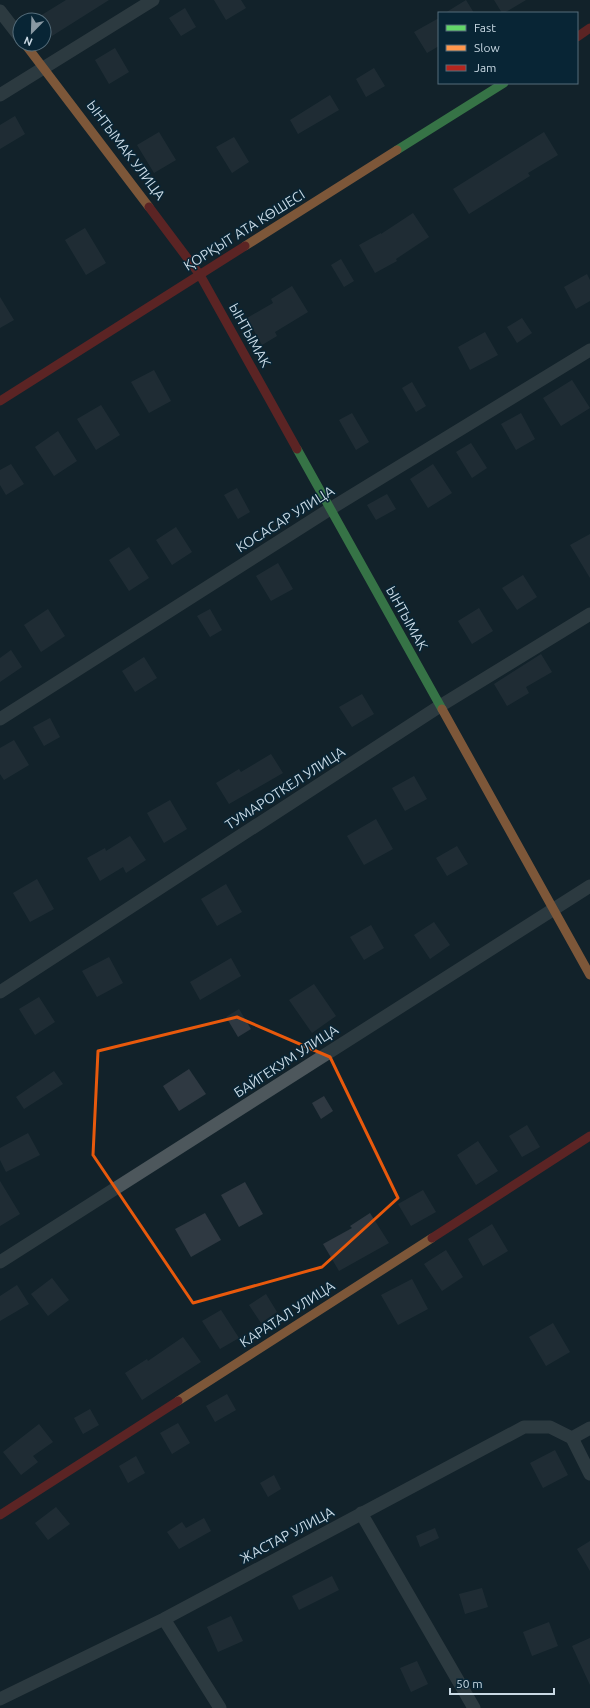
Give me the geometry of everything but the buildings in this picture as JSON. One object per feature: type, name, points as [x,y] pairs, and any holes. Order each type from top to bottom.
[{"type":"street","points":[[0,95],[153,0]]},
{"type":"street","points":[[0,11],[12,27]]},
{"type":"street","points":[[578,36],[590,28]]},
{"type":"street","name":"ЫНТЫМАК УЛИЦА","points":[[31,52],[200,275]]},
{"type":"street","name":"ҚОРҚЫТ АТА КӨШЕСІ","points":[[0,401],[502,84]]},
{"type":"street","name":"ЫНТЫМАК","points":[[200,275],[590,976]]},
{"type":"street","name":"КОСАСАР УЛИЦА","points":[[0,719],[330,509],[590,350]]},
{"type":"street","name":"ТУМАРОТКЕЛ УЛИЦА","points":[[0,992],[440,706],[590,614]]},
{"type":"street","name":"БАЙГЕКУМ УЛИЦА","points":[[0,1262],[590,886]]},
{"type":"street","name":"КАРАТАЛ УЛИЦА","points":[[0,1516],[590,1136]]},
{"type":"street","name":"ЖАСТАР УЛИЦА","points":[[0,1699],[164,1619],[361,1513],[524,1428],[550,1427],[572,1438]]},
{"type":"street","points":[[590,1428],[572,1438],[590,1474]]},
{"type":"street","points":[[361,1513],[474,1708]]},
{"type":"street","points":[[164,1619],[220,1708]]},
{"type":"highlighted area","points":[[237,1017],[330,1057],[398,1198],[322,1267],[193,1303],[93,1155],[98,1051]]},
{"type":"traffic: fast","points":[[397,150],[502,84]]},
{"type":"traffic: fast","points":[[297,449],[442,709]]},
{"type":"traffic: slow","points":[[31,52],[149,207]]},
{"type":"traffic: slow","points":[[245,246],[397,150]]},
{"type":"traffic: slow","points":[[442,709],[590,975]]},
{"type":"traffic: slow","points":[[178,1401],[432,1238]]},
{"type":"traffic: jam","points":[[578,36],[590,28]]},
{"type":"traffic: jam","points":[[149,207],[200,275],[297,449]]},
{"type":"traffic: jam","points":[[0,401],[245,246]]},
{"type":"traffic: jam","points":[[432,1238],[590,1136]]},
{"type":"traffic: jam","points":[[0,1515],[178,1401]]}]
